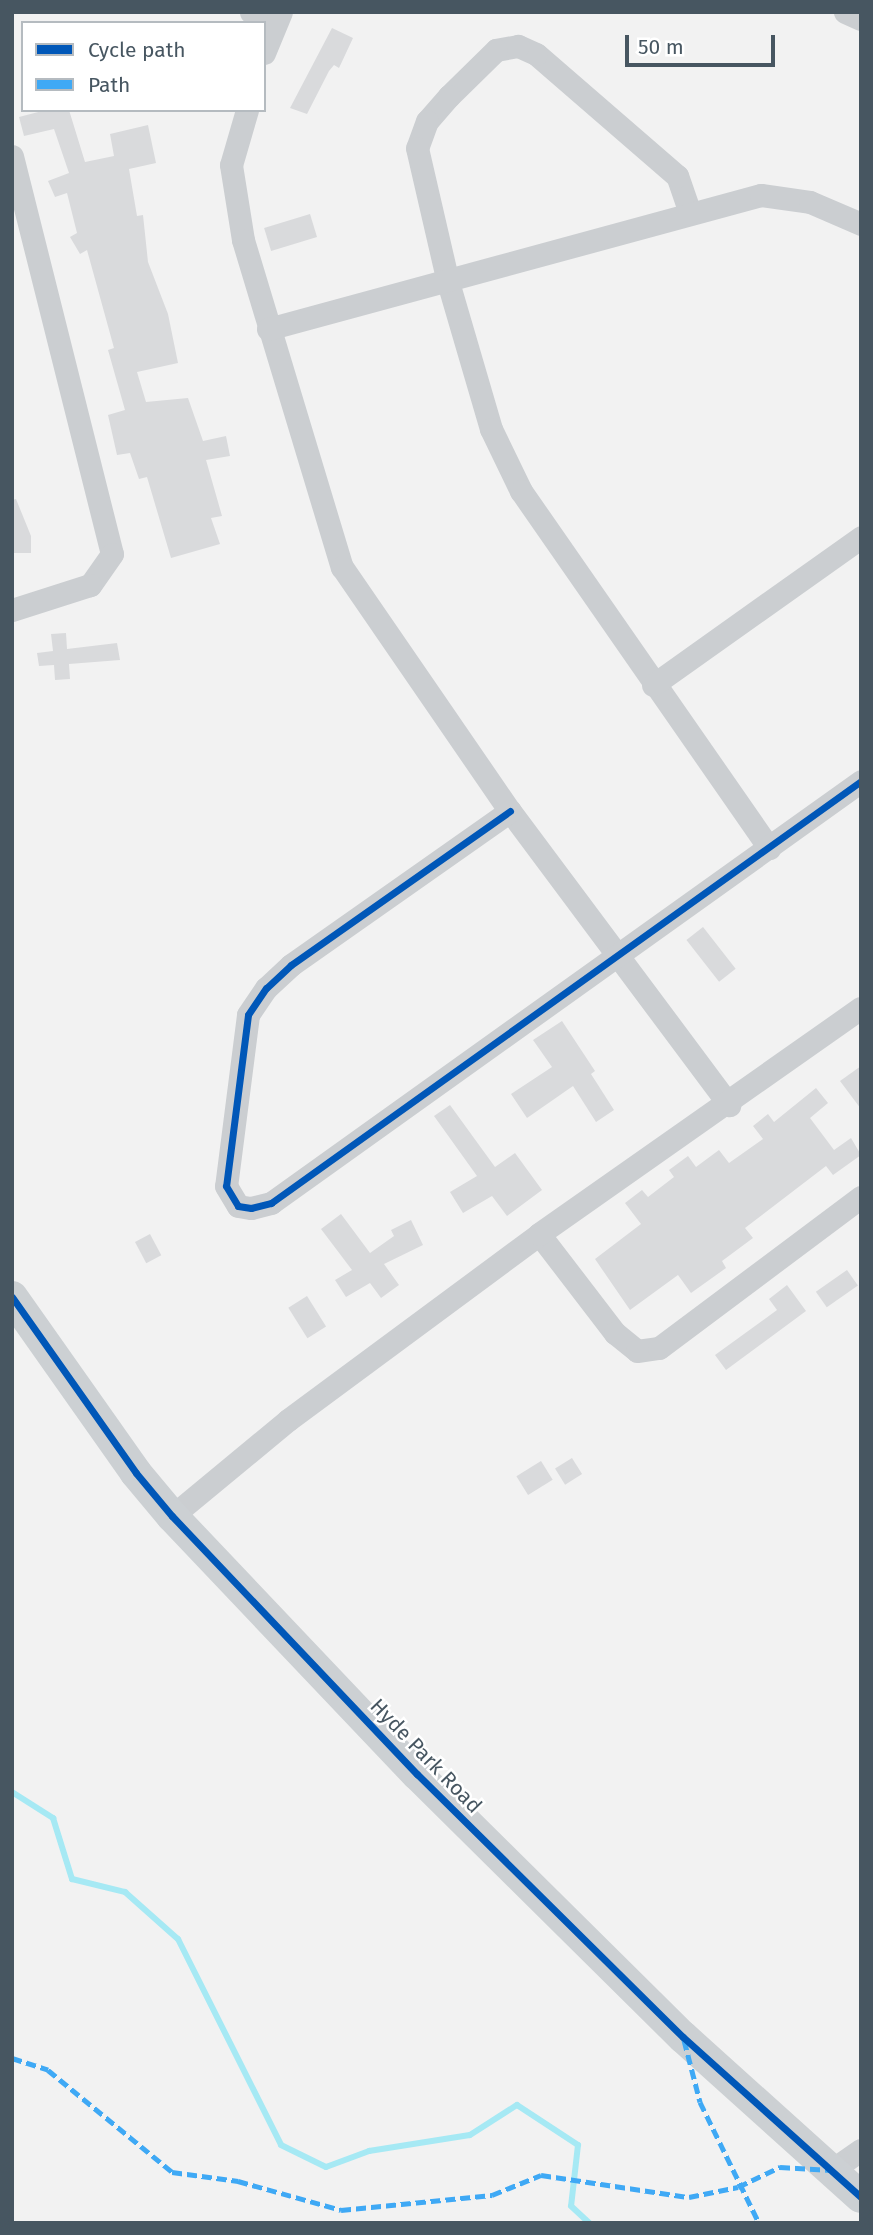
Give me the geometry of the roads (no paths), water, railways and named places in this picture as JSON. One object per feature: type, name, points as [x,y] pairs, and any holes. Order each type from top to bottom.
[{"type":"street","points":[[251,12],[277,18],[266,48]]},
{"type":"street","points":[[845,12],[861,19]]},
{"type":"street","points":[[690,213],[677,176],[552,68],[517,46],[496,50],[427,121],[417,148],[447,282],[491,429],[521,491],[653,685],[769,848]]},
{"type":"street","points":[[246,112],[231,165],[243,240],[342,567],[510,811],[616,957],[729,1105]]},
{"type":"street","points":[[12,156],[112,554],[90,585],[12,610]]},
{"type":"street","points":[[268,329],[447,282],[690,213],[773,196],[810,202],[861,224]]},
{"type":"street","points":[[653,685],[861,537]]},
{"type":"street","points":[[510,811],[291,965],[265,988],[248,1015],[226,1186],[230,1198],[238,1206],[251,1208],[271,1203],[861,781]]},
{"type":"street","points":[[172,1516],[288,1420],[539,1234],[729,1105],[861,1008]]},
{"type":"street","points":[[539,1234],[615,1333],[637,1350],[659,1348],[857,1209]]},
{"type":"street","name":"Hyde Park Road","points":[[12,1297],[172,1516],[417,1774],[683,2037],[861,2197]]},
{"type":"street","points":[[832,2170],[861,2150]]},
{"type":"waterway","points":[[12,1792],[53,1818],[72,1879],[125,1892],[178,1939],[281,2145],[326,2167],[369,2151],[470,2135],[517,2105],[578,2145],[571,2206],[589,2223]]}]
